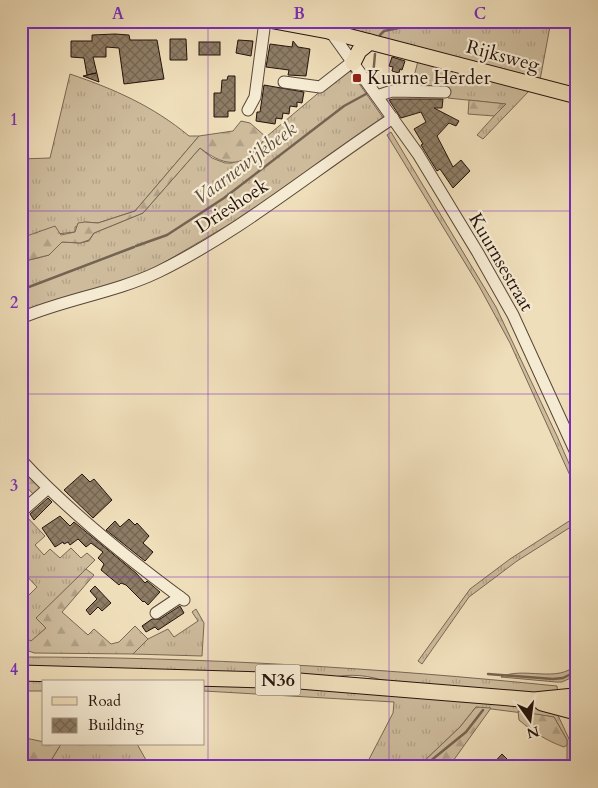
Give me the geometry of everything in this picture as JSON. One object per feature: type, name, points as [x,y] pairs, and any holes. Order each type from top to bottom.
[{"type":"main road","name":"Rijksweg","points":[[274,21],[325,26],[370,42],[577,96]]},
{"type":"main road","points":[[352,62],[359,51],[370,42]]},
{"type":"main road","name":"N36","points":[[21,673],[299,681],[575,705]]},
{"type":"street","points":[[248,110],[255,97],[264,21]]},
{"type":"street","name":"Kuurnsestraat","points":[[325,26],[393,118],[478,253],[513,315],[577,455]]},
{"type":"street","points":[[284,82],[320,87],[352,62]]},
{"type":"street","points":[[378,96],[392,91],[445,92]]},
{"type":"street","name":"Drieshoek","points":[[21,318],[139,280],[170,265],[267,205],[393,118]]},
{"type":"street","points":[[21,460],[47,488],[139,566],[182,598],[156,613]]},
{"type":"street","points":[[21,512],[47,488]]},
{"type":"green space","points":[[334,21],[551,21],[540,80],[335,26]]},
{"type":"green space","points":[[418,61],[530,90],[483,139],[477,135],[505,104],[448,98],[449,95],[411,88]]},
{"type":"green space","points":[[348,68],[384,119],[257,208],[148,272],[21,315],[21,262],[49,255],[62,242],[80,243],[89,241],[94,233],[143,213],[200,148],[212,158],[225,163],[232,163],[255,152],[266,137]]},
{"type":"green space","points":[[70,74],[132,99],[175,125],[189,136],[199,136],[135,211],[98,223],[85,222],[75,227],[75,232],[21,238],[21,159],[50,158]]},
{"type":"green space","points":[[469,100],[506,104],[494,116],[468,114]]},
{"type":"green space","points":[[241,121],[250,123],[266,137],[244,159],[236,162],[220,160],[200,148],[143,213],[94,233],[89,240],[80,243],[62,242],[49,255],[21,262],[21,238],[55,226],[61,235],[75,232],[78,223],[98,223],[135,211],[199,136],[233,131]]},
{"type":"green space","points":[[391,132],[496,307],[557,436],[577,482],[577,491],[510,343],[479,286],[387,135]]},
{"type":"green space","points":[[21,453],[51,483],[35,496],[21,481]]},
{"type":"green space","points":[[24,514],[45,536],[35,545],[44,555],[50,549],[60,558],[71,548],[81,558],[87,553],[95,560],[37,618],[46,628],[31,642],[21,636],[21,603],[37,587],[21,570],[21,562],[27,557],[21,551],[21,516]]},
{"type":"green space","points":[[577,516],[577,523],[517,561],[469,597],[422,664],[418,661],[470,589],[510,559]]},
{"type":"green space","points":[[86,569],[94,575],[62,612],[88,635],[94,629],[111,644],[119,642],[135,626],[148,639],[133,654],[34,653],[21,648],[21,636],[31,641],[46,628],[36,618]]},
{"type":"green space","points":[[196,609],[204,623],[202,656],[133,654],[148,639],[168,629],[174,637],[198,621],[192,612]]},
{"type":"green space","points":[[21,657],[223,661],[357,669],[557,686],[558,695],[388,683],[375,678],[360,676],[337,676],[331,678],[21,669]]},
{"type":"green space","points":[[577,664],[577,675],[562,682],[501,677],[520,673],[560,673],[569,670]]},
{"type":"green space","points":[[21,679],[76,680],[42,680],[42,691],[21,691]]},
{"type":"green space","points":[[205,683],[314,688],[538,705],[556,711],[570,741],[571,767],[567,767],[567,740],[554,717],[476,707],[460,727],[418,767],[365,767],[393,713],[394,702],[205,691]]},
{"type":"green space","points":[[476,707],[491,708],[453,761],[439,762],[434,767],[418,767],[460,727]]},
{"type":"green space","points":[[518,711],[554,717],[567,740],[567,745],[564,747],[558,745],[535,732],[519,720]]},
{"type":"green space","points":[[21,737],[42,742],[42,746],[60,746],[47,767],[21,767]]},
{"type":"green space","points":[[60,746],[138,746],[150,767],[47,767]]},
{"type":"building","points":[[92,35],[129,35],[130,40],[157,40],[164,79],[124,84],[119,48],[106,47],[106,57],[93,57],[99,82],[83,76],[96,73],[87,75],[84,58],[71,57],[71,41],[92,41]]},
{"type":"building","points":[[170,39],[186,39],[187,60],[170,60]]},
{"type":"building","points":[[238,40],[253,41],[251,56],[236,53]]},
{"type":"building","points":[[293,41],[298,47],[310,49],[306,76],[288,75],[289,70],[266,67],[270,44],[292,47]]},
{"type":"building","points":[[199,42],[220,42],[220,55],[199,55]]},
{"type":"building","points":[[392,57],[405,61],[399,73],[392,71],[393,67],[389,66]]},
{"type":"building","points":[[228,76],[235,76],[235,111],[228,111],[228,117],[214,117],[214,93],[221,93],[222,80],[227,80]]},
{"type":"building","points":[[264,85],[304,92],[302,103],[297,102],[297,107],[290,106],[289,114],[283,113],[282,119],[276,118],[275,124],[256,121],[257,112],[260,112]]},
{"type":"building","points":[[443,99],[442,108],[434,108],[459,121],[456,126],[449,123],[437,136],[453,167],[461,160],[470,171],[453,188],[440,169],[437,171],[421,145],[423,144],[414,129],[426,122],[421,112],[401,118],[389,100]]},
{"type":"building","points":[[82,474],[90,482],[94,479],[112,500],[93,518],[64,490]]},
{"type":"building","points":[[48,498],[52,502],[34,520],[30,514]]},
{"type":"building","points":[[60,516],[70,526],[74,522],[136,573],[145,583],[147,581],[160,592],[148,605],[126,585],[121,583],[119,585],[101,570],[104,564],[98,558],[103,552],[91,543],[86,547],[78,539],[70,545],[68,542],[64,544],[63,542],[55,547],[42,528]]},
{"type":"building","points":[[129,519],[135,525],[137,523],[149,536],[143,543],[153,552],[145,561],[106,530],[115,521],[120,527]]},
{"type":"building","points":[[95,586],[111,603],[102,611],[98,607],[90,615],[86,610],[97,599],[90,591]]},
{"type":"building","points":[[180,606],[184,613],[158,630],[155,627],[146,632],[142,626],[152,619],[160,619]]},
{"type":"building","points":[[502,754],[515,767],[490,767]]},
{"type":"waterway","name":"Vaarnewijkbeek","points":[[380,35],[384,31],[433,21]]},
{"type":"waterway","name":"Vaarnewijkbeek","points":[[373,76],[375,54]]},
{"type":"waterway","name":"Vaarnewijkbeek","points":[[136,246],[167,235],[224,198],[344,106],[366,94]]},
{"type":"waterway","name":"Vaarnewijkbeek","points":[[21,290],[134,247]]},
{"type":"waterway","points":[[488,674],[553,679],[563,678],[577,671]]},
{"type":"waterway","points":[[423,767],[466,732],[483,710]]},
{"type":"place","name":"Kuurne Herder","points":[[357,78]]}]
